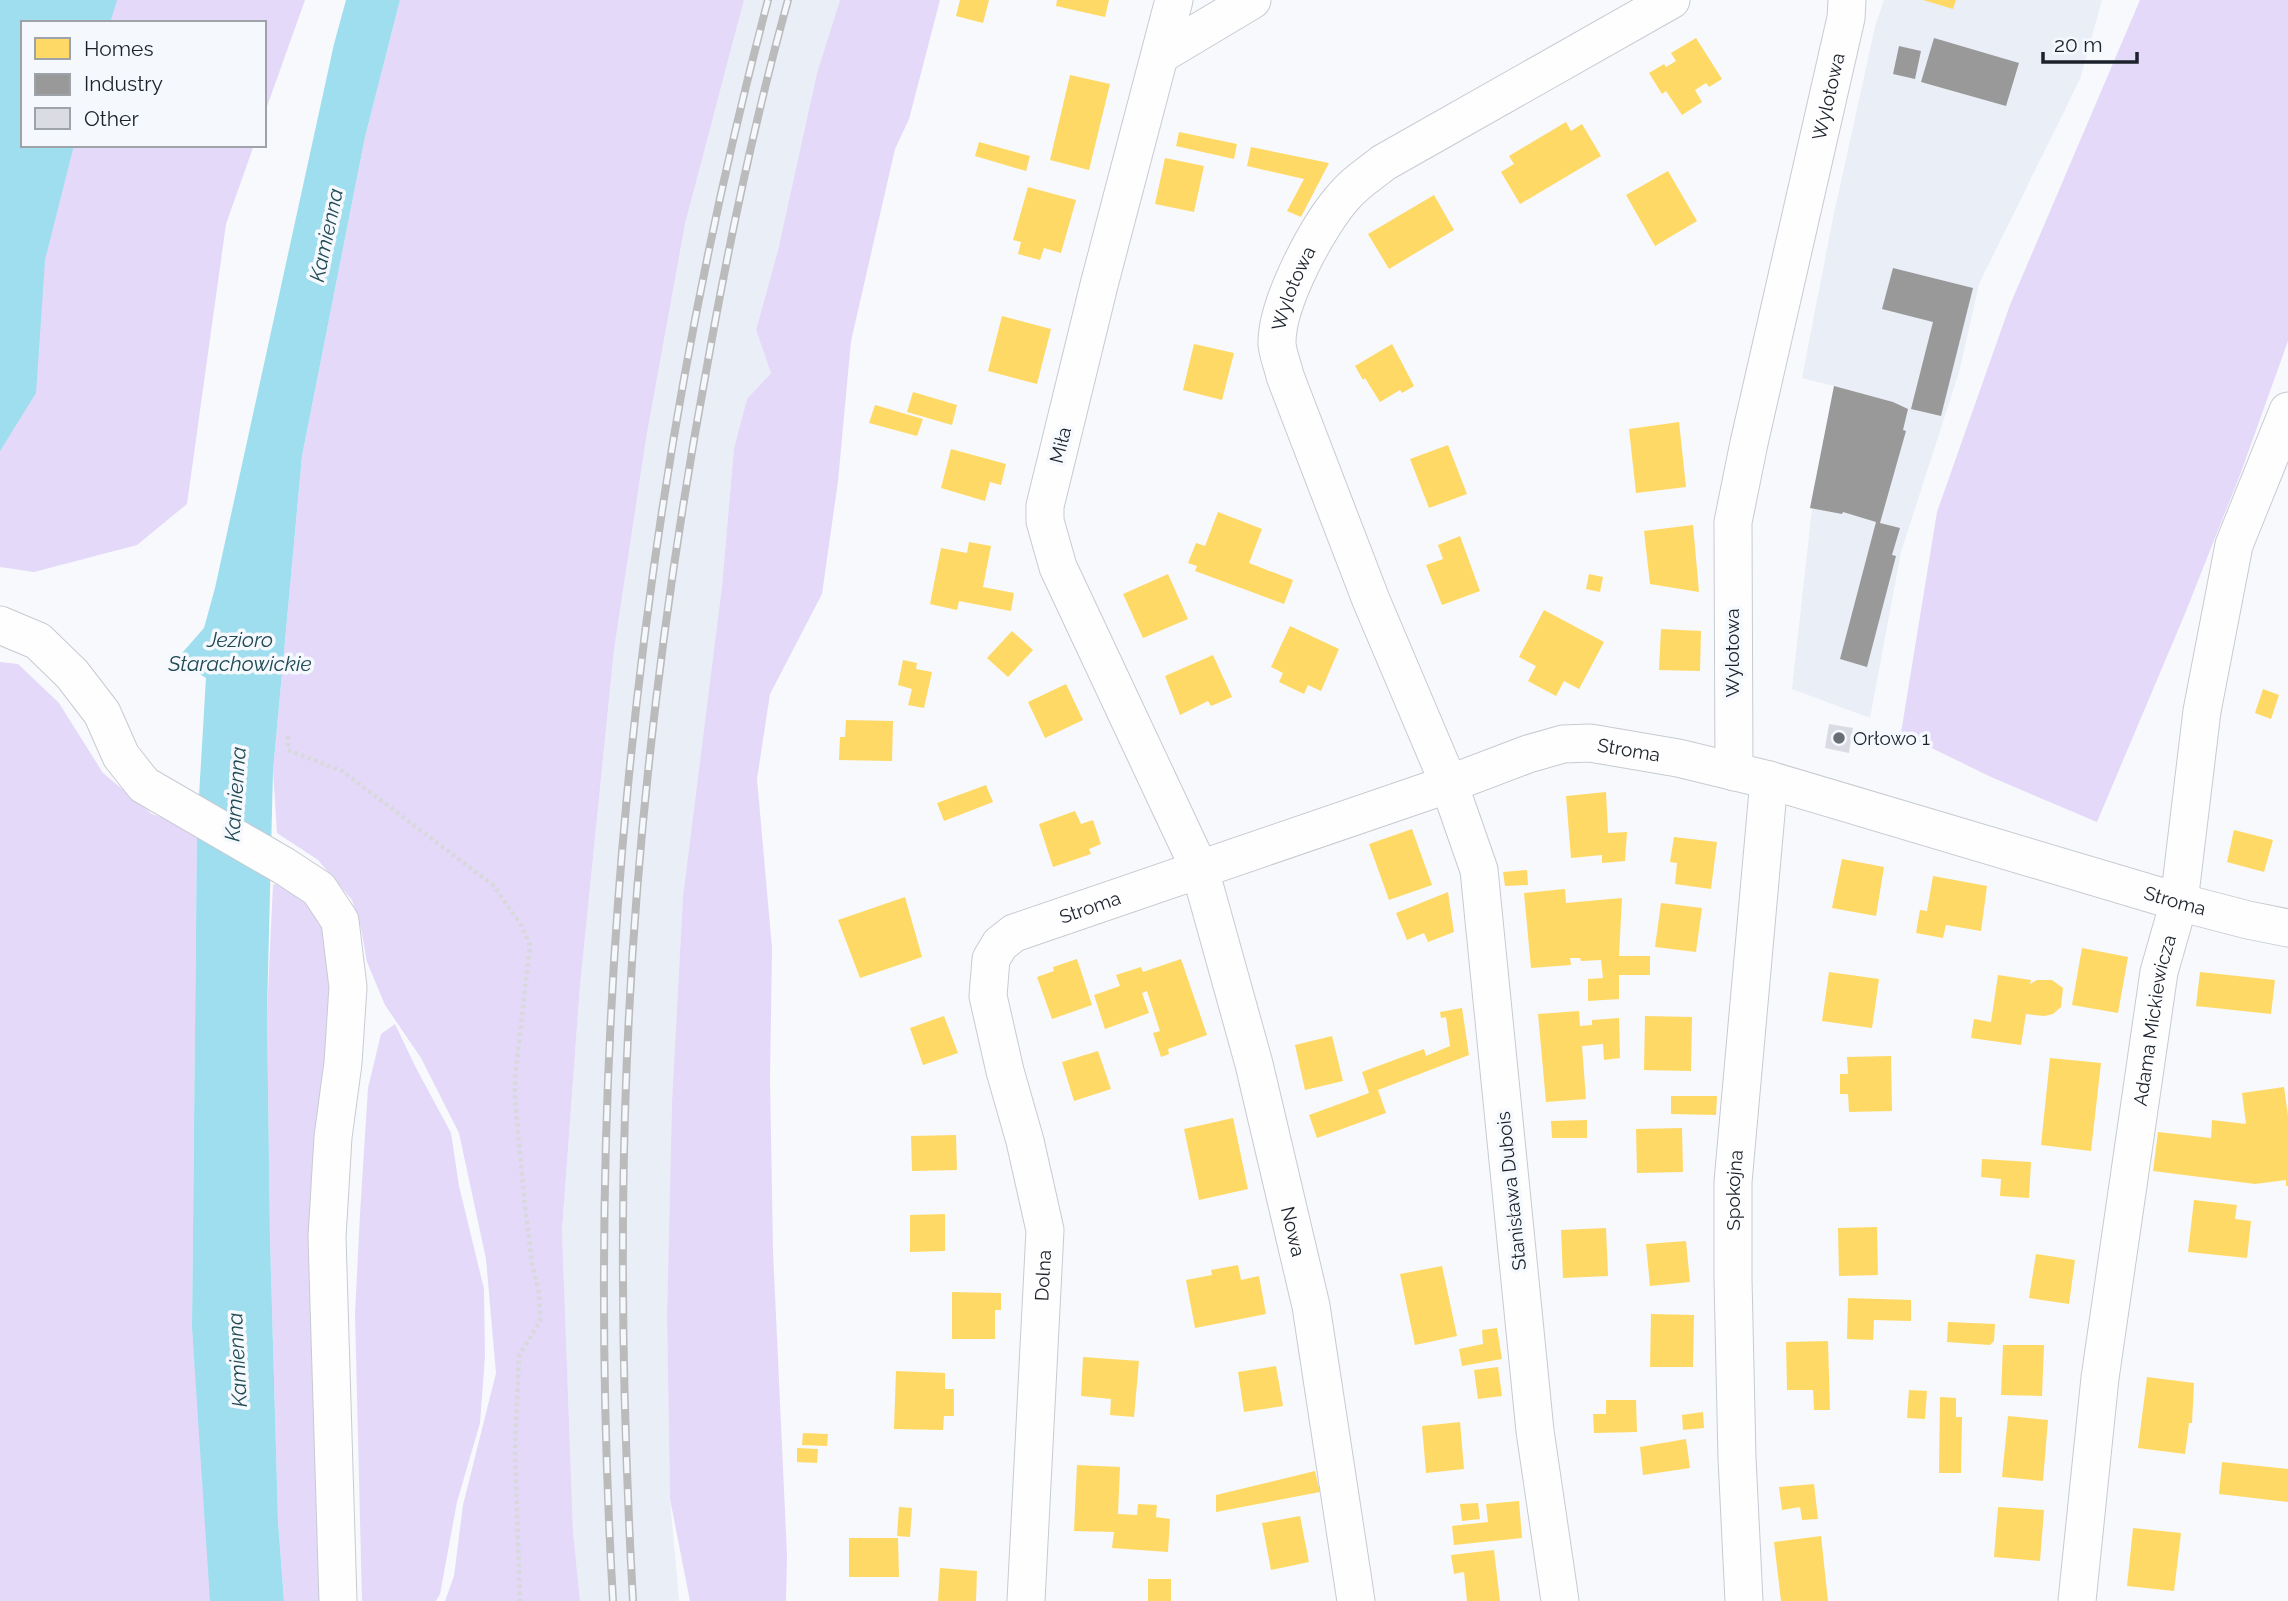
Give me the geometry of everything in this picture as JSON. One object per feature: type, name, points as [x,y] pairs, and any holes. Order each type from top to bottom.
[{"type":"street","name":"Miła","points":[[1174,0],[1099,285],[1045,506],[1045,521],[1058,567],[1200,870]]},
{"type":"street","points":[[1160,55],[1252,0]]},
{"type":"street","name":"Wylotowa","points":[[1449,784],[1371,600],[1285,376],[1277,347],[1279,323],[1293,285],[1324,223],[1346,194],[1364,178],[1383,163],[1671,0]]},
{"type":"street","name":"Wylotowa","points":[[1734,772],[1733,522],[1846,18],[1847,0]]},
{"type":"street","name":"Adama Mickiewicza","points":[[2077,1601],[2104,1351],[2160,972],[2179,902],[2202,711],[2234,545],[2285,423]]},
{"type":"street","points":[[0,625],[38,641],[72,674],[102,713],[121,756],[144,785],[319,889],[340,921],[348,987],[343,1063],[333,1137],[327,1237],[338,1601]]},
{"type":"street","name":"Stroma","points":[[991,959],[1000,944],[1014,933],[1449,784],[1528,754],[1563,744],[1590,743],[1678,758],[1769,780],[2179,902],[2288,928]]},
{"type":"street","name":"Spokojna","points":[[1744,1601],[1737,1458],[1733,1182],[1769,780]]},
{"type":"street","name":"Stanisława Dubois","points":[[1449,784],[1479,870],[1535,1431],[1560,1601]]},
{"type":"street","name":"Nowa","points":[[1200,870],[1254,1064],[1311,1306],[1356,1601]]},
{"type":"street","name":"Dolna","points":[[991,959],[988,996],[1004,1071],[1025,1141],[1045,1239],[1026,1601]]},
{"type":"path","points":[[288,736],[288,750],[342,771],[493,885],[522,925],[528,940],[515,1098],[532,1263],[539,1293],[540,1321],[519,1356],[515,1450],[520,1601]]},
{"type":"shaded area","points":[[0,0],[305,0],[266,109],[266,21],[21,21],[21,147],[253,147],[226,224],[187,504],[137,545],[34,572],[0,567]]},
{"type":"shaded area","points":[[400,0],[744,0],[685,224],[646,439],[614,650],[580,986],[562,1230],[573,1531],[580,1601],[445,1601],[454,1576],[463,1505],[496,1373],[486,1259],[459,1133],[421,1058],[385,1005],[367,962],[361,928],[352,900],[318,860],[277,833],[273,771],[302,456],[365,137]]},
{"type":"shaded area","points":[[744,0],[840,0],[817,73],[778,250],[756,330],[771,373],[747,399],[734,448],[722,586],[683,896],[672,1101],[667,1315],[670,1499],[679,1601],[580,1601],[573,1531],[562,1230],[580,986],[614,650],[646,439],[685,224]]},
{"type":"shaded area","points":[[840,0],[940,0],[909,119],[895,149],[851,341],[838,481],[822,594],[770,694],[757,779],[772,948],[770,1079],[773,1251],[787,1555],[786,1601],[690,1601],[670,1499],[667,1315],[672,1101],[683,896],[722,586],[734,448],[747,399],[771,373],[756,330],[778,250],[817,73]]},
{"type":"shaded area","points":[[1884,0],[2102,0],[2080,79],[1979,284],[1959,372],[1901,552],[1870,718],[1792,689],[1812,509],[1834,386],[1802,378],[1833,218],[1875,27]]},
{"type":"shaded area","points":[[2140,0],[2288,0],[2288,341],[2240,475],[2097,822],[1991,777],[1901,733],[1937,512],[2010,305]]},
{"type":"shaded area","points":[[0,662],[18,664],[59,703],[103,773],[152,814],[197,830],[192,1328],[213,1601],[0,1601]]},
{"type":"shaded area","points":[[288,878],[324,921],[333,956],[323,1601],[284,1601],[278,1521],[267,1012],[273,885]]},
{"type":"shaded area","points":[[395,1024],[451,1133],[459,1186],[484,1289],[485,1356],[480,1423],[457,1502],[440,1594],[436,1601],[362,1601],[355,1314],[360,1214],[368,1088],[381,1034]]},
{"type":"water","points":[[0,0],[117,0],[111,21],[21,21],[21,147],[73,147],[45,260],[36,393],[0,451]]},
{"type":"water","name":"Jezioro Starachowickie","points":[[346,0],[400,0],[365,137],[302,456],[273,771],[267,1012],[278,1521],[284,1601],[210,1601],[192,1328],[197,830],[206,678],[176,660],[204,628],[215,588],[334,44]]},
{"type":"building: Homes","points":[[960,0],[989,0],[983,23],[956,16]]},
{"type":"building: Homes","points":[[1057,0],[1109,0],[1105,17],[1056,6]]},
{"type":"building: Homes","points":[[1923,0],[1956,0],[1953,9]]},
{"type":"building: Homes","points":[[1696,38],[1722,79],[1709,87],[1706,83],[1695,90],[1702,102],[1682,115],[1666,91],[1662,94],[1649,73],[1664,64],[1666,67],[1676,61],[1671,53]]},
{"type":"building: Homes","points":[[1070,75],[1110,84],[1089,170],[1050,160]]},
{"type":"building: Homes","points":[[1566,122],[1571,131],[1582,124],[1601,156],[1520,204],[1501,172],[1514,164],[1509,156]]},
{"type":"building: Homes","points":[[1179,132],[1237,144],[1234,159],[1176,146]]},
{"type":"building: Homes","points":[[979,142],[1030,156],[1026,171],[975,156]]},
{"type":"building: Homes","points":[[1251,147],[1329,163],[1301,217],[1287,211],[1304,179],[1247,166]]},
{"type":"building: Homes","points":[[1165,158],[1204,166],[1194,212],[1155,204]]},
{"type":"building: Homes","points":[[1668,171],[1697,221],[1655,246],[1626,195]]},
{"type":"building: Homes","points":[[1028,187],[1076,200],[1061,253],[1044,248],[1040,260],[1018,254],[1021,242],[1013,240]]},
{"type":"building: Homes","points":[[1434,195],[1454,230],[1389,269],[1368,234]]},
{"type":"building: Homes","points":[[1002,316],[1051,329],[1037,384],[988,371]]},
{"type":"building: Homes","points":[[1194,344],[1234,353],[1222,400],[1183,390]]},
{"type":"building: Homes","points":[[1392,344],[1414,386],[1402,393],[1400,390],[1380,402],[1355,366]]},
{"type":"building: Homes","points":[[913,392],[957,405],[952,425],[907,412]]},
{"type":"building: Homes","points":[[875,405],[923,419],[917,436],[869,423]]},
{"type":"building: Homes","points":[[1679,422],[1686,487],[1636,493],[1629,429]]},
{"type":"building: Homes","points":[[1448,445],[1467,494],[1429,508],[1410,459]]},
{"type":"building: Homes","points":[[951,449],[1006,464],[1001,485],[990,482],[985,501],[941,488]]},
{"type":"building: Homes","points":[[1218,512],[1262,529],[1249,563],[1293,580],[1284,604],[1195,571],[1197,566],[1188,563],[1196,543],[1205,546]]},
{"type":"building: Homes","points":[[1693,525],[1699,592],[1650,584],[1644,531]]},
{"type":"building: Homes","points":[[1460,536],[1480,591],[1442,605],[1426,565],[1443,559],[1438,545]]},
{"type":"building: Homes","points":[[969,542],[991,546],[983,587],[1014,593],[1011,611],[959,601],[957,610],[930,604],[941,548],[967,553]]},
{"type":"building: Homes","points":[[1168,574],[1188,619],[1143,638],[1123,594]]},
{"type":"building: Homes","points":[[1589,574],[1603,577],[1600,592],[1586,589]]},
{"type":"building: Homes","points":[[1544,610],[1604,642],[1579,689],[1564,681],[1556,696],[1528,681],[1536,666],[1519,657]]},
{"type":"building: Homes","points":[[1290,626],[1339,649],[1321,691],[1308,685],[1304,694],[1279,682],[1283,673],[1271,667]]},
{"type":"building: Homes","points":[[1661,629],[1701,631],[1700,671],[1659,670]]},
{"type":"building: Homes","points":[[1012,631],[1033,650],[1008,677],[987,658]]},
{"type":"building: Homes","points":[[1213,655],[1232,697],[1211,706],[1208,701],[1180,715],[1165,676]]},
{"type":"building: Homes","points":[[903,660],[917,663],[916,669],[932,672],[924,708],[908,705],[912,689],[898,685]]},
{"type":"building: Homes","points":[[1066,684],[1083,720],[1045,738],[1028,702]]},
{"type":"building: Homes","points":[[2263,689],[2279,695],[2271,719],[2255,713]]},
{"type":"building: Homes","points":[[846,720],[893,721],[892,761],[839,760],[840,737],[845,737]]},
{"type":"building: Homes","points":[[986,785],[993,802],[944,821],[937,803]]},
{"type":"building: Homes","points":[[1606,792],[1608,833],[1627,832],[1625,861],[1602,863],[1602,855],[1571,858],[1566,796]]},
{"type":"building: Homes","points":[[1075,811],[1081,824],[1093,820],[1101,844],[1089,849],[1091,854],[1053,867],[1039,824]]},
{"type":"building: Homes","points":[[1412,829],[1432,885],[1389,900],[1369,844]]},
{"type":"building: Homes","points":[[2234,830],[2273,840],[2264,872],[2227,862]]},
{"type":"building: Homes","points":[[1674,837],[1717,842],[1711,889],[1675,884],[1677,863],[1670,862]]},
{"type":"building: Homes","points":[[1842,859],[1884,867],[1876,916],[1832,908]]},
{"type":"building: Homes","points":[[1527,870],[1528,885],[1505,886],[1503,872]]},
{"type":"building: Homes","points":[[1933,876],[1987,886],[1981,931],[1946,925],[1943,938],[1916,933],[1920,910],[1927,911]]},
{"type":"building: Homes","points":[[1565,889],[1566,903],[1622,898],[1619,956],[1650,956],[1650,975],[1619,975],[1619,999],[1588,1001],[1588,979],[1603,978],[1601,960],[1581,961],[1580,958],[1570,958],[1571,965],[1531,968],[1524,893]]},
{"type":"building: Homes","points":[[1448,892],[1454,932],[1428,942],[1424,933],[1407,940],[1396,913]]},
{"type":"building: Homes","points":[[905,897],[922,957],[860,978],[838,920]]},
{"type":"building: Homes","points":[[1661,903],[1702,908],[1696,952],[1655,947]]},
{"type":"building: Homes","points":[[2082,948],[2128,957],[2118,1013],[2072,1005]]},
{"type":"building: Homes","points":[[1077,959],[1092,1005],[1052,1019],[1037,977],[1054,971],[1053,967]]},
{"type":"building: Homes","points":[[1181,959],[1207,1035],[1168,1049],[1169,1054],[1161,1057],[1153,1033],[1160,1031],[1147,991],[1142,993],[1149,1013],[1105,1029],[1094,995],[1120,986],[1116,975],[1141,967],[1143,972]]},
{"type":"building: Homes","points":[[1829,972],[1879,979],[1872,1028],[1822,1021]]},
{"type":"building: Homes","points":[[2200,972],[2275,980],[2271,1014],[2196,1006]]},
{"type":"building: Homes","points":[[1998,975],[2031,980],[2030,984],[2037,980],[2052,980],[2063,988],[2061,1007],[2053,1014],[2026,1014],[2021,1045],[1971,1038],[1974,1019],[1991,1022]]},
{"type":"building: Homes","points":[[1462,1008],[1469,1055],[1378,1090],[1386,1113],[1317,1138],[1309,1115],[1369,1093],[1362,1072],[1424,1049],[1426,1056],[1450,1046],[1446,1017],[1441,1018],[1440,1012]]},
{"type":"building: Homes","points":[[1579,1011],[1580,1026],[1592,1025],[1592,1020],[1619,1018],[1620,1058],[1604,1060],[1603,1044],[1582,1046],[1586,1099],[1546,1102],[1538,1014]]},
{"type":"building: Homes","points":[[944,1016],[958,1053],[923,1065],[910,1028]]},
{"type":"building: Homes","points":[[1645,1016],[1692,1017],[1691,1071],[1644,1070]]},
{"type":"building: Homes","points":[[1332,1036],[1343,1081],[1305,1090],[1295,1045]]},
{"type":"building: Homes","points":[[1098,1051],[1111,1089],[1074,1101],[1062,1062]]},
{"type":"building: Homes","points":[[1891,1056],[1892,1111],[1849,1112],[1848,1094],[1840,1094],[1840,1074],[1848,1074],[1847,1057]]},
{"type":"building: Homes","points":[[2050,1058],[2101,1063],[2091,1151],[2041,1145]]},
{"type":"building: Homes","points":[[2284,1087],[2288,1116],[2288,1186],[2286,1180],[2255,1184],[2153,1171],[2158,1132],[2211,1138],[2212,1120],[2246,1124],[2242,1093]]},
{"type":"building: Homes","points":[[1671,1096],[1717,1096],[1716,1115],[1671,1114]]},
{"type":"building: Homes","points":[[1233,1118],[1248,1189],[1199,1200],[1184,1129]]},
{"type":"building: Homes","points":[[1587,1120],[1587,1138],[1552,1138],[1551,1121]]},
{"type":"building: Homes","points":[[1682,1128],[1683,1172],[1637,1173],[1636,1129]]},
{"type":"building: Homes","points":[[956,1135],[957,1170],[912,1171],[911,1136]]},
{"type":"building: Homes","points":[[1982,1159],[2031,1162],[2029,1198],[2000,1196],[2001,1179],[1981,1177]]},
{"type":"building: Homes","points":[[2194,1200],[2237,1205],[2235,1219],[2251,1221],[2247,1258],[2188,1252]]},
{"type":"building: Homes","points":[[945,1214],[945,1251],[910,1252],[910,1215]]},
{"type":"building: Homes","points":[[1877,1227],[1878,1275],[1839,1276],[1838,1228]]},
{"type":"building: Homes","points":[[1606,1228],[1608,1276],[1563,1278],[1561,1230]]},
{"type":"building: Homes","points":[[1686,1241],[1690,1282],[1650,1286],[1646,1244]]},
{"type":"building: Homes","points":[[2036,1254],[2075,1260],[2069,1304],[2029,1298]]},
{"type":"building: Homes","points":[[1238,1265],[1241,1280],[1259,1276],[1266,1314],[1195,1328],[1186,1280],[1212,1275],[1211,1270]]},
{"type":"building: Homes","points":[[1442,1266],[1457,1336],[1415,1345],[1400,1274]]},
{"type":"building: Homes","points":[[952,1292],[1001,1293],[1001,1310],[995,1310],[995,1339],[952,1339]]},
{"type":"building: Homes","points":[[1848,1298],[1911,1300],[1911,1321],[1874,1320],[1873,1340],[1847,1339]]},
{"type":"building: Homes","points":[[1651,1314],[1694,1315],[1693,1367],[1650,1367]]},
{"type":"building: Homes","points":[[1948,1322],[1995,1324],[1994,1341],[1990,1345],[1947,1342]]},
{"type":"building: Homes","points":[[1497,1328],[1502,1359],[1462,1366],[1459,1349],[1483,1344],[1482,1330]]},
{"type":"building: Homes","points":[[1828,1341],[1830,1410],[1814,1410],[1813,1390],[1787,1390],[1786,1342]]},
{"type":"building: Homes","points":[[2003,1345],[2044,1345],[2042,1396],[2001,1395]]},
{"type":"building: Homes","points":[[1083,1357],[1139,1361],[1134,1417],[1110,1415],[1111,1399],[1081,1396]]},
{"type":"building: Homes","points":[[1276,1366],[1283,1406],[1244,1412],[1238,1372]]},
{"type":"building: Homes","points":[[1498,1367],[1502,1396],[1478,1399],[1474,1370]]},
{"type":"building: Homes","points":[[896,1371],[945,1373],[945,1389],[954,1389],[954,1416],[944,1416],[943,1430],[894,1429]]},
{"type":"building: Homes","points":[[2147,1377],[2194,1383],[2192,1423],[2189,1423],[2185,1454],[2138,1448]]},
{"type":"building: Homes","points":[[1909,1390],[1927,1391],[1925,1419],[1907,1418]]},
{"type":"building: Homes","points":[[1940,1397],[1956,1398],[1956,1417],[1962,1417],[1961,1473],[1939,1473]]},
{"type":"building: Homes","points":[[1606,1400],[1636,1400],[1637,1432],[1594,1433],[1593,1414],[1606,1414]]},
{"type":"building: Homes","points":[[1703,1412],[1704,1428],[1683,1430],[1682,1415]]},
{"type":"building: Homes","points":[[2008,1416],[2048,1420],[2043,1481],[2002,1477]]},
{"type":"building: Homes","points":[[1460,1422],[1464,1469],[1426,1473],[1422,1426]]},
{"type":"building: Homes","points":[[803,1433],[828,1434],[827,1446],[802,1445]]},
{"type":"building: Homes","points":[[1686,1439],[1690,1468],[1643,1475],[1640,1447]]},
{"type":"building: Homes","points":[[797,1448],[818,1449],[817,1463],[797,1462]]},
{"type":"building: Homes","points":[[2222,1462],[2288,1469],[2288,1502],[2219,1494]]},
{"type":"building: Homes","points":[[1077,1465],[1120,1467],[1118,1514],[1137,1515],[1138,1504],[1157,1505],[1156,1517],[1170,1519],[1168,1552],[1112,1548],[1114,1532],[1074,1531]]},
{"type":"building: Homes","points":[[1315,1471],[1320,1492],[1216,1512],[1216,1495]]},
{"type":"building: Homes","points":[[1814,1484],[1818,1519],[1802,1520],[1800,1507],[1782,1510],[1779,1487]]},
{"type":"building: Homes","points":[[1519,1501],[1522,1538],[1454,1545],[1452,1526],[1488,1522],[1486,1504]]},
{"type":"building: Homes","points":[[1478,1503],[1480,1519],[1462,1521],[1460,1504]]},
{"type":"building: Homes","points":[[899,1507],[912,1508],[910,1537],[897,1536]]},
{"type":"building: Homes","points":[[1998,1507],[2044,1510],[2040,1561],[1994,1557]]},
{"type":"building: Homes","points":[[1300,1516],[1309,1562],[1271,1570],[1262,1523]]},
{"type":"building: Homes","points":[[2133,1528],[2181,1533],[2174,1591],[2127,1586]]},
{"type":"building: Homes","points":[[1821,1536],[1828,1601],[1781,1601],[1774,1542]]},
{"type":"building: Homes","points":[[849,1538],[898,1538],[899,1577],[849,1577]]},
{"type":"building: Homes","points":[[1494,1550],[1500,1601],[1467,1601],[1464,1572],[1454,1574],[1451,1555]]},
{"type":"building: Homes","points":[[940,1568],[977,1571],[976,1601],[938,1601]]},
{"type":"building: Homes","points":[[1148,1579],[1171,1579],[1171,1601],[1148,1601]]},
{"type":"building: Industry","points":[[1934,38],[2019,63],[2006,106],[1921,82]]},
{"type":"building: Industry","points":[[1899,46],[1921,51],[1915,79],[1893,74]]},
{"type":"building: Industry","points":[[1893,268],[1973,288],[1941,416],[1911,409],[1933,322],[1882,309]]},
{"type":"building: Industry","points":[[1834,386],[1893,402],[1908,409],[1903,430],[1906,431],[1880,523],[1900,528],[1892,555],[1896,556],[1867,667],[1840,659],[1876,522],[1843,512],[1842,514],[1810,508]]},
{"type":"building: Other","name":"Orłowo 1","points":[[1829,724],[1853,728],[1849,753],[1825,748]]},
{"type":"railway","points":[[613,1601],[605,1399],[605,1198],[612,996],[627,794],[650,594],[681,394],[720,196],[768,0]]},
{"type":"railway","points":[[633,1601],[627,1479],[623,1236],[629,1021],[642,834],[662,649],[706,372],[742,185],[788,0]]},
{"type":"place","name":"Orłowo 1","points":[[1839,738]]},
{"type":"water label","name":"Kamienna","points":[[326,235]]},
{"type":"water label","name":"Kamienna","points":[[235,794]]},
{"type":"water label","name":"Kamienna","points":[[237,1360]]}]
